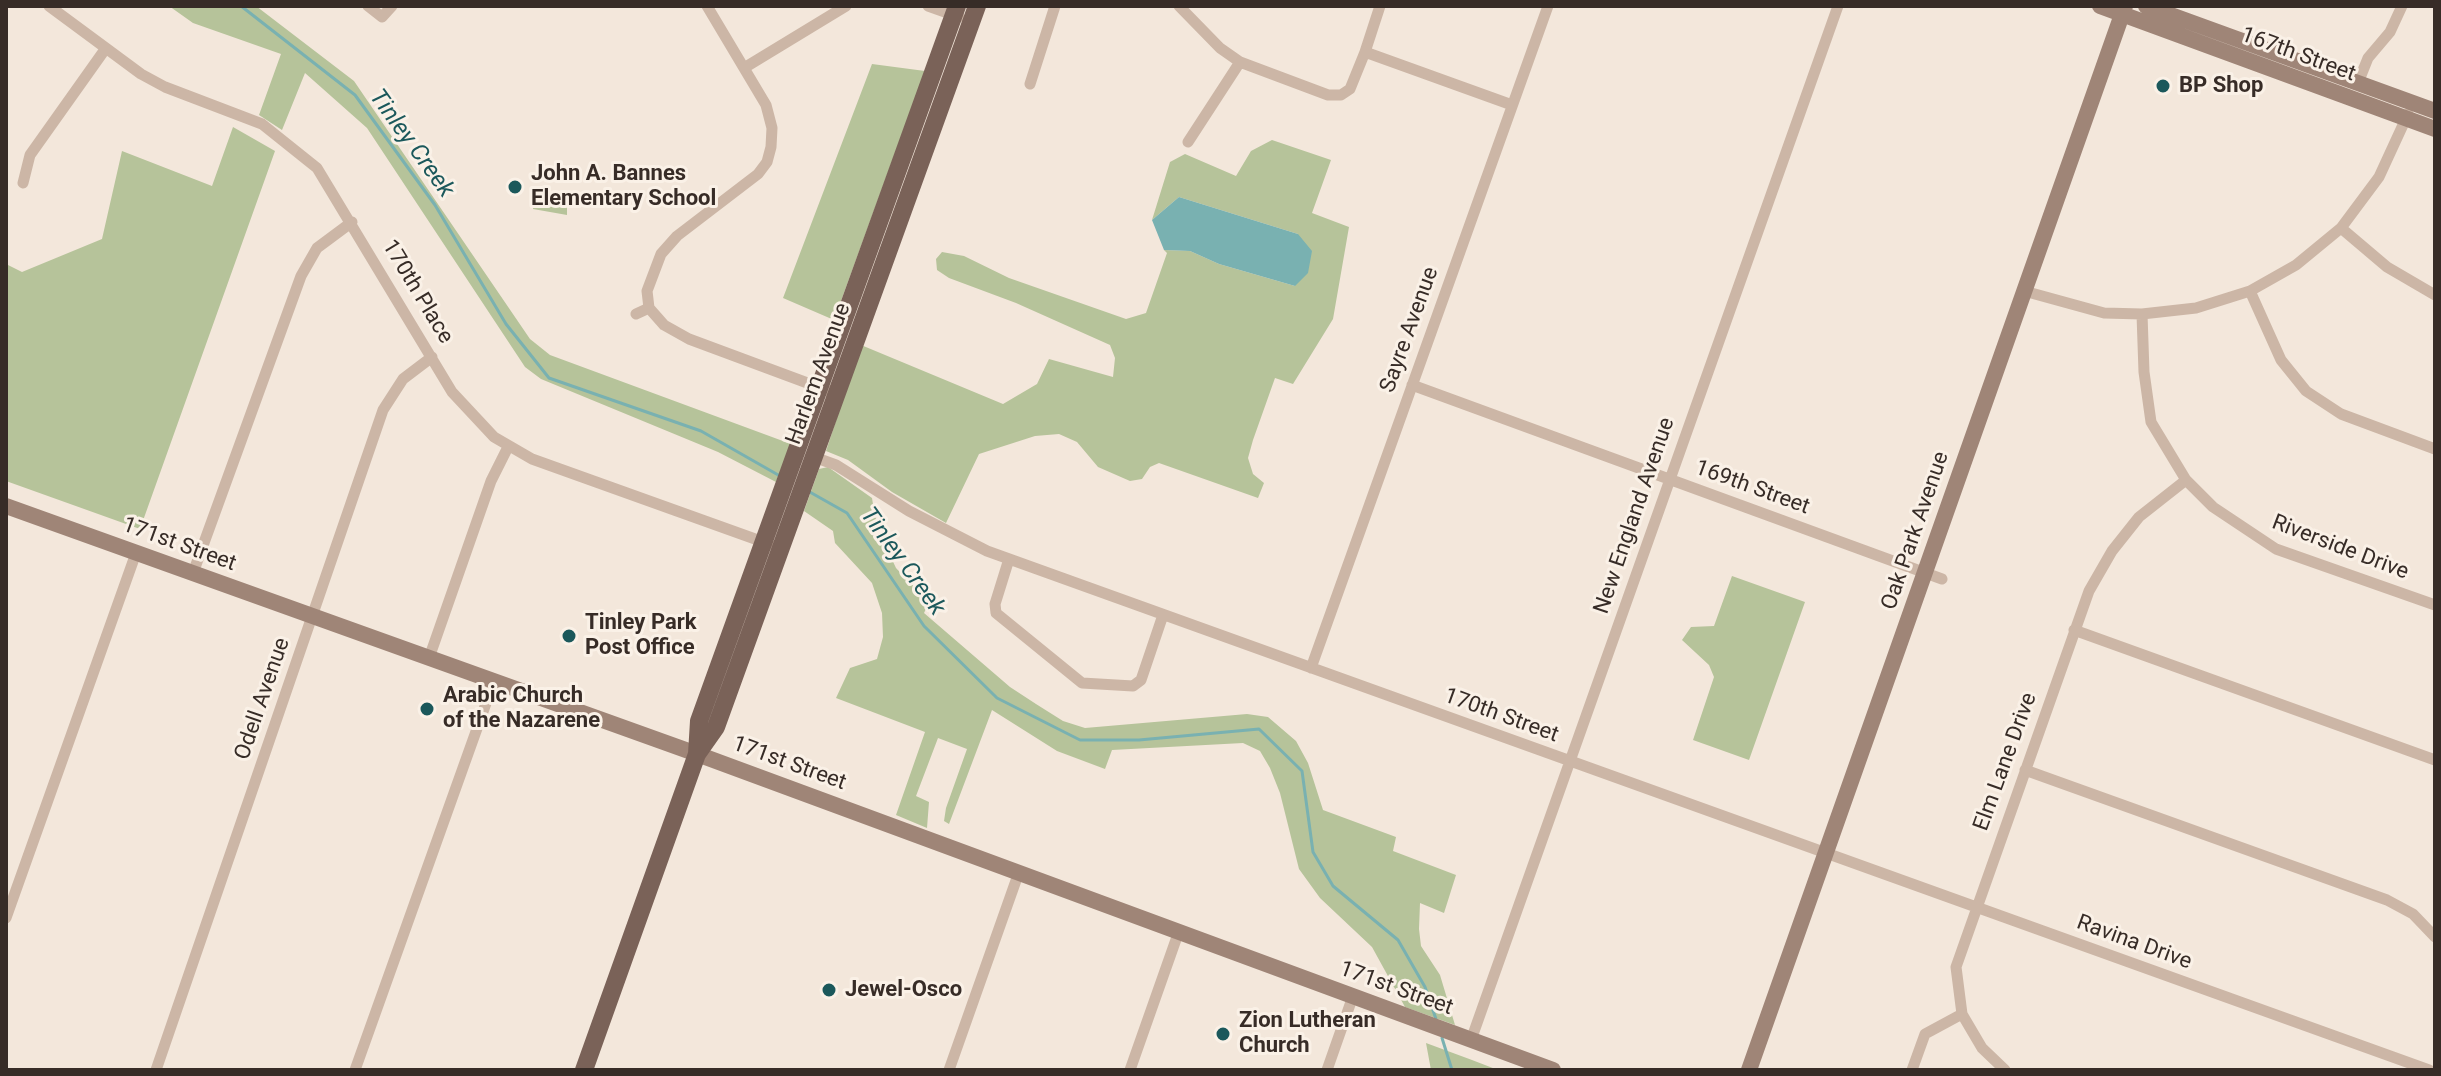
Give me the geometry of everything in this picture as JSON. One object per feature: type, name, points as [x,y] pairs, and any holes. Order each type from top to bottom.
[{"type":"main road","name":"Harlem Avenue","points":[[584,1070],[697,754],[716,727],[795,481],[818,387],[965,12]]},
{"type":"main road","name":"Harlem Avenue","points":[[795,481],[814,457],[837,394],[965,12]]},
{"type":"street","name":"170th Place","points":[[49,6],[165,87],[262,124],[317,168],[461,404],[508,447],[772,545]]},
{"type":"street","points":[[368,6],[382,17],[392,6]]},
{"type":"street","points":[[707,6],[770,115],[772,128],[767,162],[758,174],[677,236],[661,254],[647,291],[649,308],[664,325],[689,339],[837,394]]},
{"type":"street","points":[[744,68],[846,6]]},
{"type":"street","points":[[928,6],[965,12]]},
{"type":"street","points":[[1030,84],[1055,6]]},
{"type":"street","points":[[1179,6],[1220,48],[1240,62],[1336,95],[1350,89],[1380,6]]},
{"type":"street","name":"Sayre Avenue","points":[[1311,668],[1548,6]]},
{"type":"street","name":"New England Avenue","points":[[1471,1040],[1838,6]]},
{"type":"street","name":"167th Street","points":[[2100,6],[2123,10],[2435,129]]},
{"type":"street","name":"167th Street","points":[[2146,6],[2435,111]]},
{"type":"street","points":[[2358,83],[2368,58],[2390,32],[2402,6]]},
{"type":"street","name":"Oak Park Avenue","points":[[1749,1070],[2123,10]]},
{"type":"street","points":[[23,183],[30,155],[106,48]]},
{"type":"street","points":[[1365,52],[1512,105]]},
{"type":"street","points":[[1188,142],[1240,62]]},
{"type":"street","points":[[2024,291],[2104,313],[2142,314],[2196,308],[2250,291],[2296,265],[2341,228],[2379,177],[2412,102]]},
{"type":"street","points":[[193,573],[301,276],[317,248],[352,222]]},
{"type":"street","points":[[2341,228],[2387,267],[2435,295]]},
{"type":"street","points":[[2250,291],[2281,360],[2306,391],[2341,414],[2435,449]]},
{"type":"street","points":[[636,314],[649,308]]},
{"type":"street","name":"Riverside Drive","points":[[2142,314],[2144,372],[2151,422],[2186,480],[2233,523],[2276,549],[2435,605]]},
{"type":"street","name":"Odell Avenue","points":[[156,1070],[383,410],[403,379],[432,357]]},
{"type":"street","name":"169th Street","points":[[1412,385],[1942,579]]},
{"type":"street","points":[[429,658],[491,481],[508,447]]},
{"type":"street","name":"170th Street","points":[[814,457],[851,474],[960,539],[1009,559],[1825,855]]},
{"type":"street","name":"Elm Lane Drive","points":[[1962,1014],[1956,967],[2074,630],[2098,573],[2124,534],[2155,503],[2186,480]]},
{"type":"street","name":"171st Street","points":[[6,506],[697,754],[1553,1070]]},
{"type":"street","points":[[6,918],[136,553]]},
{"type":"street","points":[[1009,559],[995,604],[996,613],[1082,683],[1133,686],[1141,680],[1163,615]]},
{"type":"street","points":[[2074,630],[2435,760]]},
{"type":"street","points":[[355,1070],[494,681]]},
{"type":"street","points":[[2025,770],[2387,900],[2413,914],[2435,937]]},
{"type":"street","name":"Ravina Drive","points":[[1825,855],[2431,1070]]},
{"type":"street","points":[[949,1070],[1019,872]]},
{"type":"street","points":[[1130,1070],[1179,931]]},
{"type":"street","points":[[1327,1070],[1353,996]]},
{"type":"street","points":[[1912,1070],[1925,1034],[1962,1014],[1982,1048],[2005,1070]]},
{"type":"street","points":[[2431,1070],[2435,1064]]},
{"type":"green space","points":[[169,6],[256,6],[354,81],[530,339],[550,355],[791,444],[776,482],[718,452],[541,379],[525,367],[367,128],[305,73],[282,130],[259,115],[281,54],[193,23]]},
{"type":"green space","points":[[872,64],[925,71],[834,320],[783,298]]},
{"type":"green space","points":[[233,127],[275,151],[140,529],[6,481],[6,264],[22,272],[102,239],[122,151],[212,186]]},
{"type":"green space","points":[[1272,140],[1331,160],[1312,213],[1349,227],[1333,319],[1293,384],[1275,378],[1253,440],[1248,458],[1253,474],[1264,483],[1258,498],[1159,463],[1150,467],[1142,479],[1130,481],[1098,467],[1077,442],[1059,434],[1035,436],[979,454],[946,523],[892,492],[848,460],[826,451],[861,345],[1003,404],[1037,384],[1049,359],[1113,377],[1115,358],[1110,345],[1016,303],[949,278],[937,270],[936,259],[942,252],[964,256],[1009,278],[1126,319],[1146,313],[1167,253],[1164,250],[1190,251],[1219,264],[1295,286],[1298,234],[1179,197],[1152,220],[1170,162],[1185,154],[1236,176],[1251,151]]},
{"type":"green space","points":[[535,193],[555,193],[567,198],[567,215],[533,209]]},
{"type":"green space","points":[[828,467],[872,498],[875,517],[884,532],[887,549],[896,568],[910,583],[932,596],[924,613],[1010,687],[1036,704],[1063,721],[1085,728],[1247,714],[1268,717],[1296,741],[1308,763],[1323,810],[1396,837],[1393,851],[1456,875],[1444,913],[1420,903],[1419,929],[1421,946],[1440,975],[1455,1025],[1405,1007],[1372,947],[1320,898],[1299,869],[1280,793],[1270,768],[1260,751],[1243,743],[1112,750],[1105,769],[1057,751],[992,710],[949,824],[944,821],[946,808],[967,749],[938,738],[916,796],[929,802],[927,828],[896,815],[925,732],[836,698],[850,668],[877,659],[883,637],[882,613],[872,583],[835,543],[833,531],[804,511],[819,469]]},
{"type":"green space","points":[[1732,576],[1805,602],[1749,760],[1693,740],[1714,677],[1709,665],[1682,640],[1691,627],[1714,626]]},
{"type":"green space","points":[[1426,1043],[1472,1060],[1498,1070],[1431,1070]]},
{"type":"water","points":[[1179,197],[1298,234],[1312,251],[1308,273],[1295,286],[1219,264],[1190,251],[1164,250],[1152,220]]},
{"type":"waterway","name":"Tinley Creek","points":[[241,6],[355,95],[435,205],[506,324],[549,378],[701,431],[780,476]]},
{"type":"waterway","name":"Tinley Creek","points":[[808,491],[847,513],[924,626],[997,698],[1080,740],[1139,740],[1259,729],[1302,771],[1313,852],[1333,886],[1398,940],[1425,987],[1436,1019]]},
{"type":"waterway","name":"Tinley Creek","points":[[1442,1038],[1452,1070]]},
{"type":"place","name":"BP Shop","points":[[2163,86]]},
{"type":"place","name":"John A. Bannes Elementary School","points":[[515,187]]},
{"type":"place","name":"Tinley Park Post Office","points":[[569,636]]},
{"type":"place","name":"Arabic Church of the Nazarene","points":[[427,709]]},
{"type":"place","name":"Jewel-Osco","points":[[829,990]]},
{"type":"place","name":"Zion Lutheran Church","points":[[1223,1034]]}]
